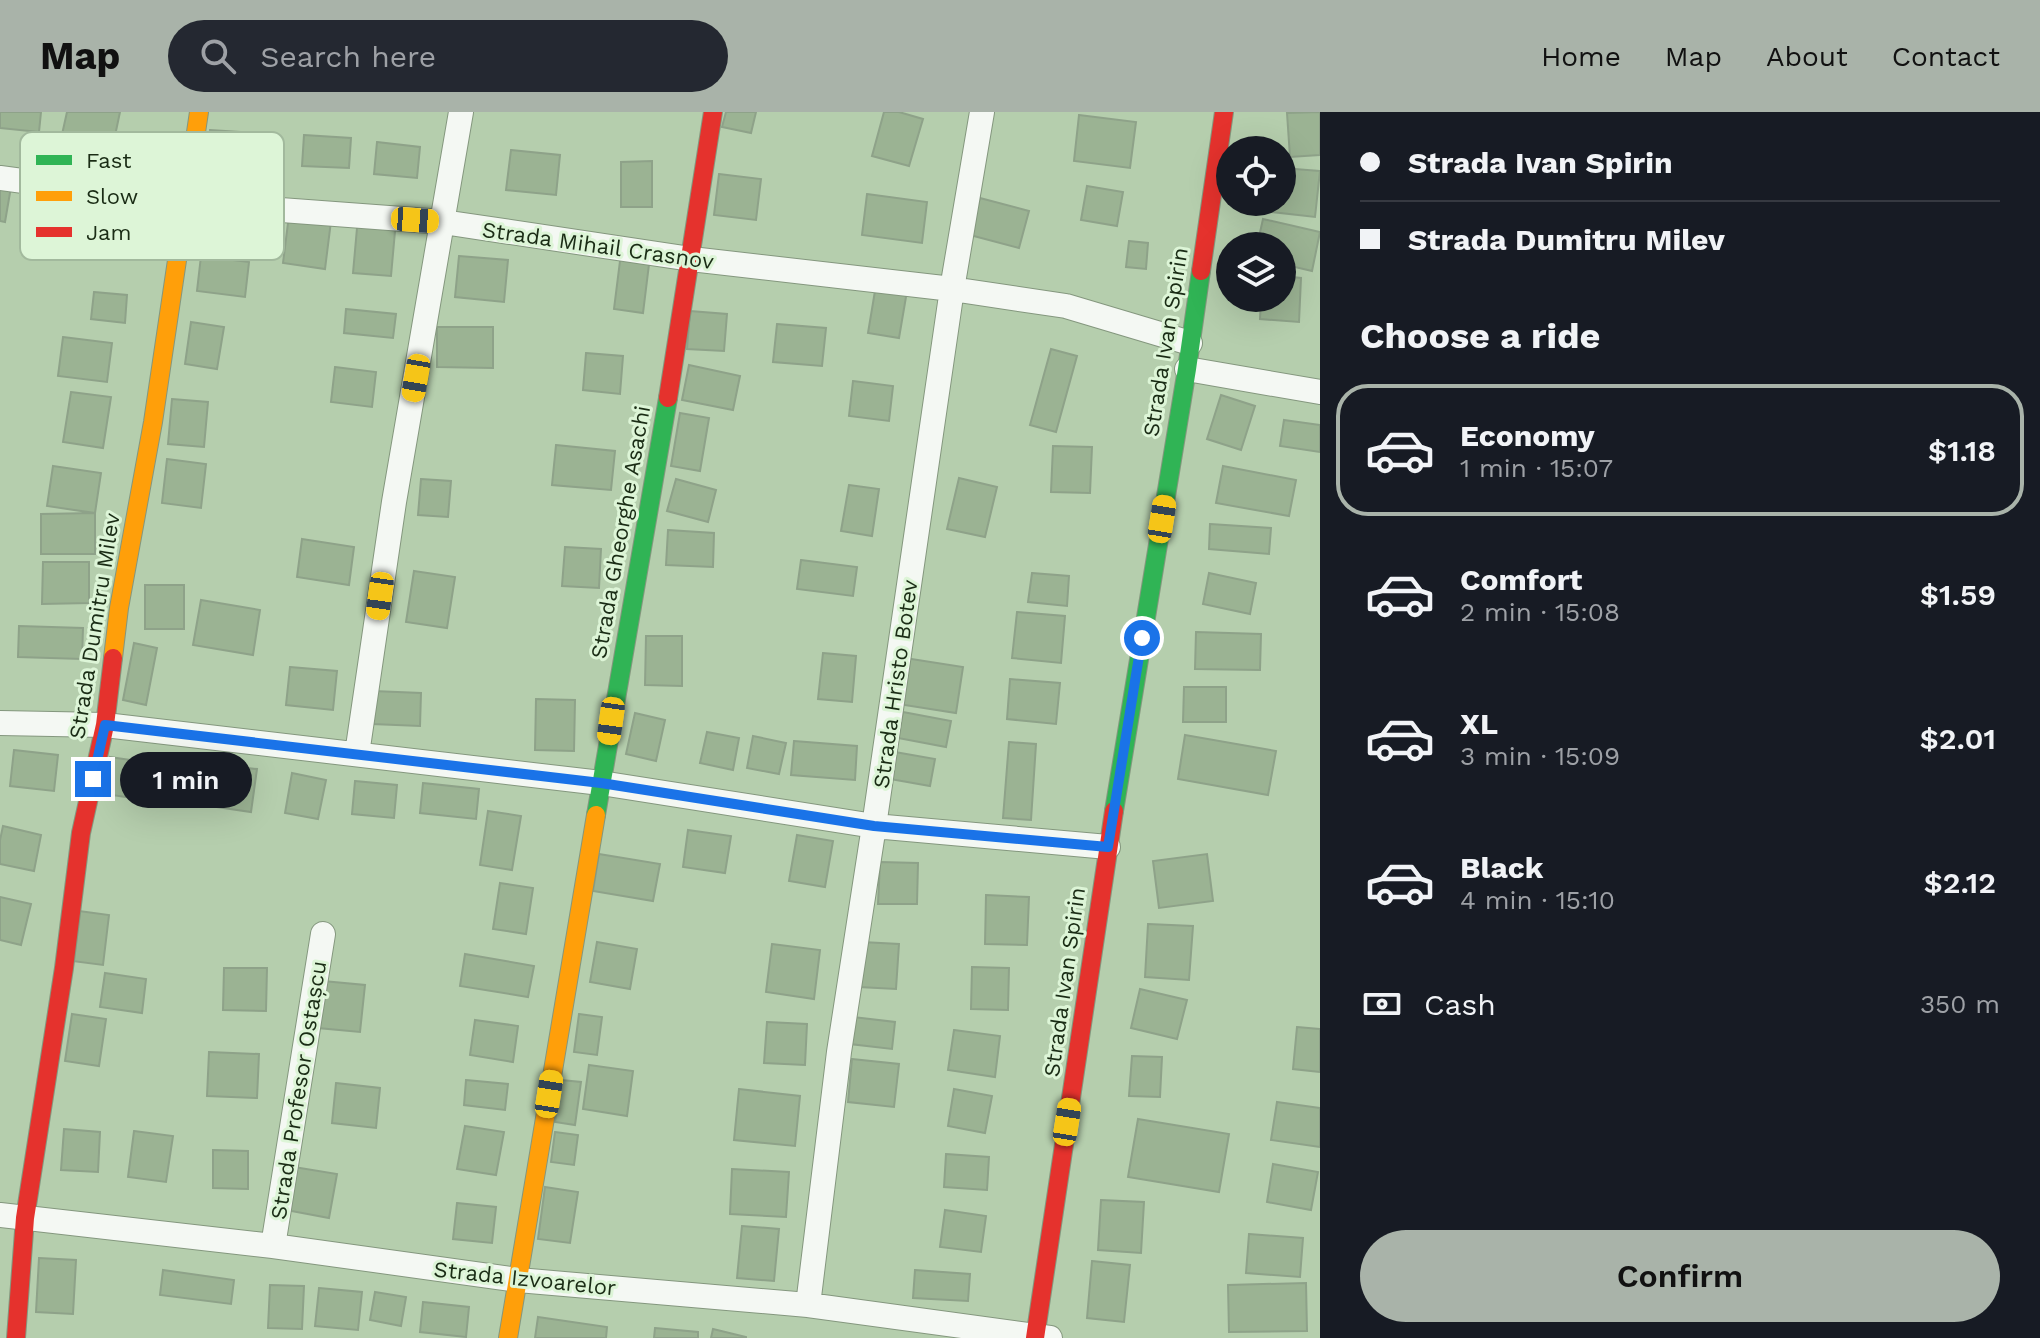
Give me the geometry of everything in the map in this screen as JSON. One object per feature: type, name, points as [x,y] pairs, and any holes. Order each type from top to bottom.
[{"type":"street","name":"Strada Dumitru Milev","points":[[196,132],[199,112]]},
{"type":"street","points":[[357,754],[394,502],[461,112]]},
{"type":"street","name":"Strada Gheorghe Asachi","points":[[508,1338],[615,691],[650,509],[713,112]]},
{"type":"street","name":"Strada Hristo Botev","points":[[808,1305],[839,1052],[952,289],[982,112]]},
{"type":"street","name":"Strada Ivan Spirin","points":[[1040,1337],[1108,847],[1187,369],[1224,112]]},
{"type":"street","name":"Strada Mihail Crasnov","points":[[0,178],[20,181]]},
{"type":"street","name":"Strada Mihail Crasnov","points":[[284,210],[443,222],[691,259],[952,289],[1066,306],[1190,343]]},
{"type":"street","name":"Strada Dumitru Milev","points":[[16,1338],[25,1218],[64,968],[81,833],[105,725],[119,608],[153,422],[177,260]]},
{"type":"street","points":[[1187,369],[1320,392]]},
{"type":"street","points":[[0,723],[105,725],[601,783],[874,826],[1108,847]]},
{"type":"street","name":"Strada Profesor Ostașcu","points":[[273,1246],[323,934]]},
{"type":"street","name":"Strada Izvoarelor","points":[[0,1215],[273,1246],[518,1280],[808,1305],[1040,1337]]},
{"type":"building","points":[[0,112],[41,112],[39,132],[0,128]]},
{"type":"building","points":[[67,112],[120,112],[116,132],[63,132]]},
{"type":"building","points":[[726,112],[756,112],[751,133],[722,127]]},
{"type":"building","points":[[884,112],[899,112],[923,119],[909,166],[872,156]]},
{"type":"building","points":[[1320,112],[1320,155],[1296,157],[1296,136],[1289,136],[1287,113]]},
{"type":"building","points":[[1079,115],[1136,122],[1130,168],[1074,161]]},
{"type":"building","points":[[304,135],[351,138],[349,168],[302,166]]},
{"type":"building","points":[[377,142],[420,147],[417,178],[374,174]]},
{"type":"building","points":[[511,150],[560,155],[556,195],[506,190]]},
{"type":"building","points":[[652,161],[652,207],[621,207],[621,162]]},
{"type":"building","points":[[1296,169],[1320,171],[1315,217],[1296,215]]},
{"type":"building","points":[[719,174],[761,179],[756,220],[714,215]]},
{"type":"building","points":[[0,179],[12,181],[5,222],[0,221]]},
{"type":"building","points":[[1087,186],[1123,192],[1117,226],[1081,220]]},
{"type":"building","points":[[867,194],[927,202],[922,243],[862,235]]},
{"type":"building","points":[[980,198],[1029,211],[1019,248],[970,235]]},
{"type":"building","points":[[289,215],[331,221],[325,269],[283,263]]},
{"type":"building","points":[[358,217],[396,220],[391,276],[353,273]]},
{"type":"building","points":[[1263,219],[1320,232],[1312,271],[1296,267],[1296,232],[1260,232]]},
{"type":"building","points":[[1129,241],[1148,243],[1146,269],[1126,267]]},
{"type":"building","points":[[622,245],[651,248],[643,313],[614,309]]},
{"type":"building","points":[[459,256],[508,260],[504,302],[455,297]]},
{"type":"building","points":[[201,260],[249,262],[245,297],[197,291]]},
{"type":"building","points":[[1296,277],[1301,278],[1299,322],[1260,319],[1260,312],[1296,312]]},
{"type":"building","points":[[876,285],[907,291],[899,338],[868,333]]},
{"type":"building","points":[[94,292],[127,295],[125,323],[91,319]]},
{"type":"building","points":[[346,309],[396,314],[393,338],[344,333]]},
{"type":"building","points":[[690,311],[727,314],[724,351],[687,349]]},
{"type":"building","points":[[191,322],[224,327],[217,369],[185,364]]},
{"type":"building","points":[[777,324],[826,328],[822,366],[773,362]]},
{"type":"building","points":[[437,327],[493,327],[493,368],[437,367]]},
{"type":"building","points":[[63,337],[112,343],[107,382],[58,376]]},
{"type":"building","points":[[1051,349],[1077,356],[1056,432],[1030,425]]},
{"type":"building","points":[[586,353],[623,356],[620,394],[583,390]]},
{"type":"building","points":[[689,365],[740,376],[733,410],[682,400]]},
{"type":"building","points":[[335,367],[376,372],[372,407],[331,402]]},
{"type":"building","points":[[853,381],[893,386],[889,421],[849,416]]},
{"type":"building","points":[[71,392],[111,397],[103,448],[63,442]]},
{"type":"building","points":[[1221,395],[1255,406],[1241,450],[1207,439]]},
{"type":"building","points":[[172,399],[208,402],[204,447],[168,444]]},
{"type":"building","points":[[680,413],[709,418],[700,471],[671,466]]},
{"type":"building","points":[[1284,420],[1320,425],[1320,452],[1280,446]]},
{"type":"building","points":[[556,445],[615,451],[611,490],[552,485]]},
{"type":"building","points":[[1053,446],[1092,447],[1090,493],[1051,492]]},
{"type":"building","points":[[167,459],[206,464],[201,508],[162,503]]},
{"type":"building","points":[[53,466],[101,473],[95,513],[47,506]]},
{"type":"building","points":[[1223,466],[1296,480],[1289,516],[1216,503]]},
{"type":"building","points":[[959,478],[997,487],[985,537],[947,529]]},
{"type":"building","points":[[421,479],[451,481],[448,517],[418,515]]},
{"type":"building","points":[[676,479],[716,490],[708,522],[667,511]]},
{"type":"building","points":[[849,485],[879,489],[872,536],[841,531]]},
{"type":"building","points":[[95,513],[95,554],[41,554],[41,514]]},
{"type":"building","points":[[1210,524],[1271,528],[1269,554],[1209,549]]},
{"type":"building","points":[[668,530],[714,533],[713,567],[666,565]]},
{"type":"building","points":[[302,539],[354,547],[349,585],[297,577]]},
{"type":"building","points":[[565,547],[601,549],[599,588],[562,586]]},
{"type":"building","points":[[801,560],[857,567],[853,596],[797,589]]},
{"type":"building","points":[[43,562],[89,562],[89,603],[42,604]]},
{"type":"building","points":[[414,571],[455,577],[447,628],[406,622]]},
{"type":"building","points":[[1032,573],[1069,576],[1067,606],[1028,602]]},
{"type":"building","points":[[1209,573],[1256,583],[1250,614],[1203,604]]},
{"type":"building","points":[[145,585],[184,585],[184,629],[145,629]]},
{"type":"building","points":[[201,600],[260,610],[253,655],[193,645]]},
{"type":"building","points":[[1017,612],[1065,616],[1061,663],[1012,658]]},
{"type":"building","points":[[19,626],[83,628],[82,659],[18,657]]},
{"type":"building","points":[[1196,632],[1261,634],[1260,670],[1195,669]]},
{"type":"building","points":[[646,636],[682,636],[682,686],[645,685]]},
{"type":"building","points":[[134,643],[157,648],[146,705],[123,700]]},
{"type":"building","points":[[823,653],[856,656],[852,702],[818,699]]},
{"type":"building","points":[[905,658],[963,667],[956,713],[898,704]]},
{"type":"building","points":[[290,667],[337,671],[333,710],[286,705]]},
{"type":"building","points":[[1010,679],[1060,683],[1056,724],[1007,719]]},
{"type":"building","points":[[1184,687],[1226,687],[1226,722],[1183,722]]},
{"type":"building","points":[[373,691],[421,693],[420,726],[372,724]]},
{"type":"building","points":[[536,699],[575,700],[574,751],[535,750]]},
{"type":"building","points":[[903,712],[951,721],[946,747],[898,738]]},
{"type":"building","points":[[635,713],[665,720],[656,761],[626,754]]},
{"type":"building","points":[[707,732],[739,738],[733,770],[700,763]]},
{"type":"building","points":[[1185,735],[1276,751],[1268,795],[1178,779]]},
{"type":"building","points":[[753,736],[786,743],[779,774],[747,768]]},
{"type":"building","points":[[794,741],[857,746],[855,780],[791,775]]},
{"type":"building","points":[[1009,742],[1036,744],[1031,820],[1003,818]]},
{"type":"building","points":[[14,750],[58,755],[54,791],[10,786]]},
{"type":"building","points":[[895,752],[935,759],[930,786],[890,779]]},
{"type":"building","points":[[110,757],[158,764],[153,801],[105,794]]},
{"type":"building","points":[[222,765],[257,769],[251,812],[216,807]]},
{"type":"building","points":[[292,773],[326,780],[318,819],[285,813]]},
{"type":"building","points":[[355,781],[397,785],[394,818],[352,814]]},
{"type":"building","points":[[423,783],[479,789],[476,819],[420,813]]},
{"type":"building","points":[[488,811],[521,816],[512,870],[480,865]]},
{"type":"building","points":[[3,826],[41,835],[34,871],[0,864]]},
{"type":"building","points":[[688,830],[731,836],[725,873],[683,867]]},
{"type":"building","points":[[797,835],[833,841],[825,887],[789,881]]},
{"type":"building","points":[[599,854],[660,864],[653,901],[593,891]]},
{"type":"building","points":[[1207,854],[1213,901],[1159,908],[1153,861]]},
{"type":"building","points":[[880,862],[918,863],[917,904],[878,904]]},
{"type":"building","points":[[500,883],[533,888],[526,934],[493,929]]},
{"type":"building","points":[[986,895],[1029,897],[1027,945],[985,944]]},
{"type":"building","points":[[0,897],[31,904],[21,945],[0,940]]},
{"type":"building","points":[[79,911],[109,915],[103,965],[72,961]]},
{"type":"building","points":[[1148,924],[1193,926],[1189,980],[1145,977]]},
{"type":"building","points":[[597,942],[637,949],[630,989],[590,982]]},
{"type":"building","points":[[862,942],[899,944],[896,989],[859,987]]},
{"type":"building","points":[[772,944],[820,950],[814,999],[766,992]]},
{"type":"building","points":[[465,954],[534,966],[528,997],[460,986]]},
{"type":"building","points":[[972,967],[1009,968],[1008,1010],[971,1009]]},
{"type":"building","points":[[224,968],[267,968],[266,1011],[223,1010]]},
{"type":"building","points":[[105,973],[146,979],[142,1013],[100,1007]]},
{"type":"building","points":[[323,981],[365,985],[360,1032],[318,1028]]},
{"type":"building","points":[[1140,989],[1187,1000],[1177,1039],[1131,1028]]},
{"type":"building","points":[[72,1014],[106,1019],[99,1066],[65,1061]]},
{"type":"building","points":[[579,1014],[602,1017],[597,1055],[574,1052]]},
{"type":"building","points":[[853,1017],[895,1022],[892,1049],[850,1044]]},
{"type":"building","points":[[475,1020],[518,1026],[513,1062],[470,1055]]},
{"type":"building","points":[[767,1022],[807,1024],[805,1065],[764,1063]]},
{"type":"building","points":[[1297,1027],[1320,1029],[1320,1072],[1293,1069]]},
{"type":"building","points":[[954,1030],[1000,1036],[995,1077],[948,1070]]},
{"type":"building","points":[[209,1052],[259,1054],[257,1098],[207,1096]]},
{"type":"building","points":[[1132,1056],[1162,1057],[1160,1097],[1129,1096]]},
{"type":"building","points":[[852,1059],[899,1064],[894,1107],[848,1102]]},
{"type":"building","points":[[589,1065],[633,1071],[627,1116],[583,1109]]},
{"type":"building","points":[[466,1080],[508,1084],[505,1110],[464,1105]]},
{"type":"building","points":[[561,1080],[581,1082],[575,1125],[555,1122]]},
{"type":"building","points":[[336,1083],[380,1088],[376,1128],[332,1123]]},
{"type":"building","points":[[739,1089],[800,1096],[795,1146],[734,1140]]},
{"type":"building","points":[[954,1089],[992,1096],[985,1133],[948,1126]]},
{"type":"building","points":[[1277,1102],[1320,1108],[1320,1147],[1271,1140]]},
{"type":"building","points":[[1138,1119],[1229,1134],[1219,1192],[1128,1177]]},
{"type":"building","points":[[465,1126],[504,1132],[496,1175],[457,1169]]},
{"type":"building","points":[[64,1129],[100,1132],[98,1172],[61,1170]]},
{"type":"building","points":[[134,1131],[173,1136],[166,1182],[128,1177]]},
{"type":"building","points":[[555,1132],[578,1135],[574,1165],[551,1162]]},
{"type":"building","points":[[213,1150],[248,1151],[248,1189],[213,1188]]},
{"type":"building","points":[[946,1154],[989,1157],[987,1190],[944,1187]]},
{"type":"building","points":[[1273,1164],[1318,1172],[1311,1210],[1267,1202]]},
{"type":"building","points":[[294,1167],[337,1174],[329,1218],[286,1210]]},
{"type":"building","points":[[732,1169],[789,1172],[786,1217],[730,1214]]},
{"type":"building","points":[[545,1187],[578,1192],[570,1243],[538,1239]]},
{"type":"building","points":[[1101,1200],[1144,1202],[1141,1253],[1098,1250]]},
{"type":"building","points":[[457,1203],[496,1207],[492,1243],[453,1239]]},
{"type":"building","points":[[945,1210],[986,1216],[981,1252],[940,1247]]},
{"type":"building","points":[[742,1226],[779,1229],[774,1281],[737,1278]]},
{"type":"building","points":[[1249,1234],[1303,1238],[1300,1277],[1246,1273]]},
{"type":"building","points":[[39,1258],[76,1260],[73,1314],[36,1312]]},
{"type":"building","points":[[1092,1261],[1130,1265],[1124,1322],[1087,1318]]},
{"type":"building","points":[[163,1270],[234,1280],[231,1304],[160,1295]]},
{"type":"building","points":[[915,1270],[970,1274],[968,1301],[913,1298]]},
{"type":"building","points":[[1306,1283],[1307,1331],[1229,1332],[1228,1285]]},
{"type":"building","points":[[270,1285],[304,1286],[302,1329],[268,1328]]},
{"type":"building","points":[[319,1288],[362,1292],[358,1330],[315,1326]]},
{"type":"building","points":[[375,1292],[406,1297],[401,1326],[370,1320]]},
{"type":"building","points":[[423,1302],[469,1307],[466,1337],[420,1332]]},
{"type":"building","points":[[538,1317],[607,1327],[606,1338],[535,1338]]},
{"type":"building","points":[[655,1328],[698,1332],[698,1338],[654,1338]]},
{"type":"building","points":[[713,1329],[746,1337],[746,1338],[711,1338]]},
{"type":"traffic: fast","points":[[1114,811],[1201,271]]},
{"type":"traffic: fast","points":[[596,815],[668,398]]},
{"type":"traffic: slow","points":[[196,132],[199,112]]},
{"type":"traffic: slow","points":[[113,658],[177,260]]},
{"type":"traffic: slow","points":[[508,1338],[596,815]]},
{"type":"traffic: jam","points":[[668,398],[713,112]]},
{"type":"traffic: jam","points":[[1201,271],[1224,112]]},
{"type":"traffic: jam","points":[[16,1338],[25,1218],[64,968],[81,833],[105,725],[113,658]]},
{"type":"traffic: jam","points":[[1035,1338],[1114,811]]},
{"type":"route","points":[[93,779],[105,725],[601,783],[874,826],[1108,847],[1142,638]]}]
